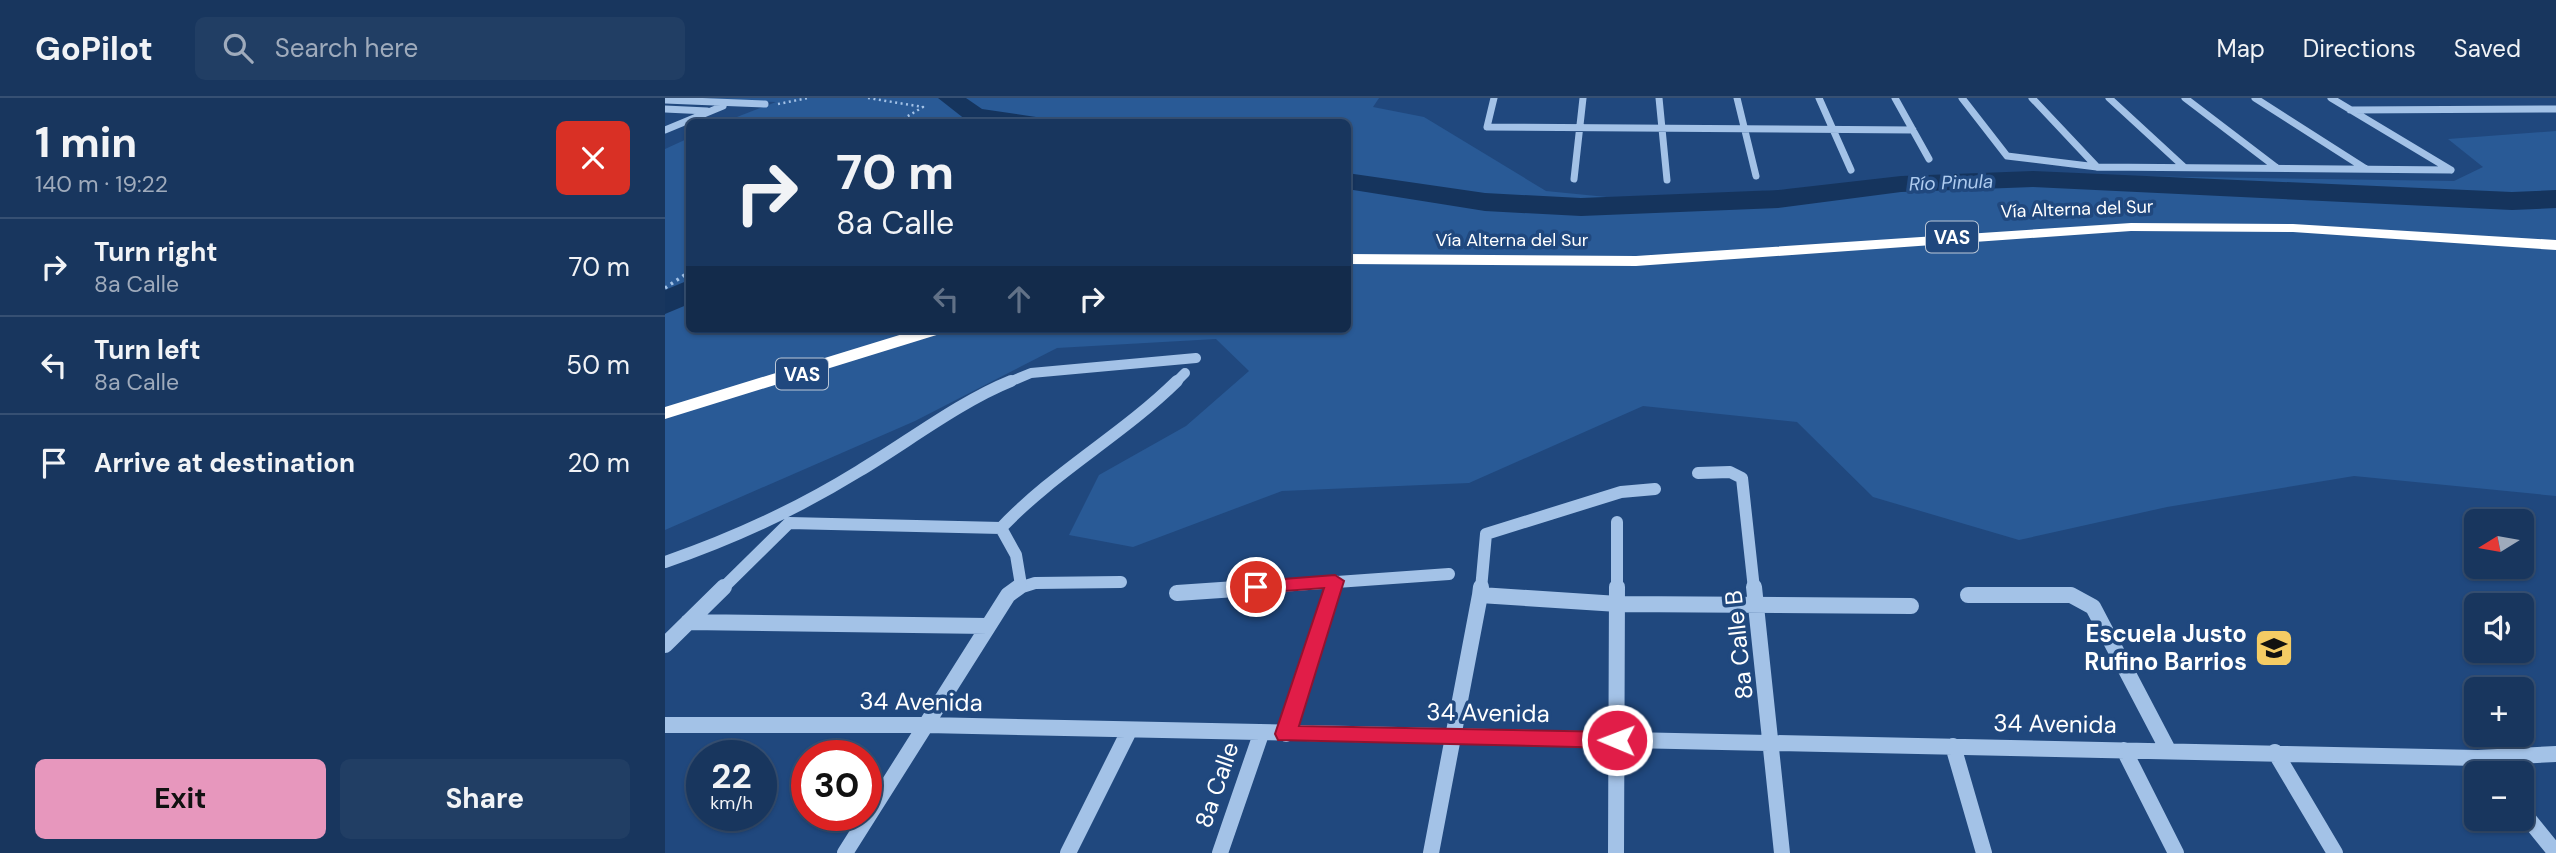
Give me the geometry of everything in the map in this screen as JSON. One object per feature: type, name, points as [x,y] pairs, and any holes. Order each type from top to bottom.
[{"type":"highway","name":"Vía Alterna del Sur","points":[[1351,251],[1636,252],[1990,226],[2192,220],[2404,228],[2556,239]]},
{"type":"highway","name":"Vía Alterna del Sur","points":[[1351,259],[1636,261],[2000,233],[2183,226],[2293,228],[2556,245]]},
{"type":"highway","name":"VAS","points":[[665,402],[797,365],[895,333]]},
{"type":"highway","name":"VAS","points":[[665,413],[801,374],[925,333]]},
{"type":"street","points":[[1494,98],[1487,127],[1913,130]]},
{"type":"street","points":[[1574,179],[1583,98]]},
{"type":"street","points":[[1659,98],[1667,180]]},
{"type":"street","points":[[1737,98],[1756,176]]},
{"type":"street","points":[[1819,98],[1851,170]]},
{"type":"street","points":[[1895,98],[1929,159]]},
{"type":"street","points":[[1962,98],[2007,156],[2097,167],[2451,170],[2331,98]]},
{"type":"street","points":[[2032,98],[2097,167]]},
{"type":"street","points":[[2109,98],[2159,141],[2184,167]]},
{"type":"street","points":[[2185,98],[2277,168]]},
{"type":"street","points":[[2255,98],[2366,169]]},
{"type":"street","points":[[665,100],[765,104]]},
{"type":"street","points":[[691,119],[728,103]]},
{"type":"street","points":[[665,109],[710,111]]},
{"type":"street","points":[[2350,110],[2556,110]]},
{"type":"street","points":[[665,130],[686,121]]},
{"type":"street","points":[[665,124],[677,125]]},
{"type":"street","points":[[665,562],[708,547],[855,474],[999,386],[1031,373],[1196,358]]},
{"type":"street","points":[[665,645],[789,523],[1001,528],[1025,501],[1161,399],[1185,373]]},
{"type":"street","name":"8a Calle B","points":[[1698,473],[1730,472],[1742,478],[1772,743],[1781,853]]},
{"type":"street","points":[[1431,853],[1480,595],[1486,534],[1621,492],[1655,489]]},
{"type":"street","points":[[1616,853],[1617,523]]},
{"type":"street","points":[[1001,528],[1016,555],[1021,585]]},
{"type":"street","points":[[1177,593],[1449,574]]},
{"type":"street","points":[[1286,734],[1335,581]]},
{"type":"street","points":[[845,853],[1008,594],[1021,585],[1121,582]]},
{"type":"street","points":[[1480,595],[1618,604],[1911,606]]},
{"type":"street","points":[[1968,595],[2071,595],[2085,600],[2093,607],[2168,750]]},
{"type":"street","points":[[688,622],[988,626]]},
{"type":"street","name":"34 Avenida","points":[[665,725],[927,725],[2478,758],[2556,754]]},
{"type":"street","points":[[1068,853],[1129,731]]},
{"type":"street","name":"8a Calle","points":[[1220,853],[1261,734]]},
{"type":"street","points":[[1953,746],[1985,853]]},
{"type":"street","points":[[2124,750],[2176,853]]},
{"type":"street","points":[[2275,752],[2335,853]]},
{"type":"street","points":[[2534,826],[2556,853]]},
{"type":"path","points":[[765,104],[808,98]]},
{"type":"path","points":[[868,98],[923,107],[903,119]]},
{"type":"path","points":[[665,288],[686,274]]},
{"type":"shaded area","points":[[665,98],[1379,98],[1373,107],[1424,117],[1546,191],[1637,200],[2001,174],[2454,181],[2483,167],[2448,139],[2556,131],[2556,496],[2354,476],[2167,507],[2019,540],[1873,497],[1797,422],[1643,406],[1469,483],[1282,491],[1133,547],[1069,535],[1099,475],[1186,426],[1249,371],[1216,339],[1057,348],[915,421],[665,530],[665,149],[686,139],[686,333],[1351,333],[1351,119],[732,119],[776,102]]},
{"type":"waterway","name":"Río Pinula","points":[[950,98],[975,115],[1005,119]]},
{"type":"waterway","name":"Río Pinula","points":[[1351,182],[1485,202],[1581,207],[1778,199],[1901,184],[2033,179],[2450,196],[2512,201],[2556,199]]},
{"type":"waterway","points":[[665,304],[686,292]]},
{"type":"place","name":"Escuela Justo Rufino Barrios","points":[[2274,648]]},
{"type":"route","points":[[1256,587],[1335,581],[1286,734],[1617,740]]}]
